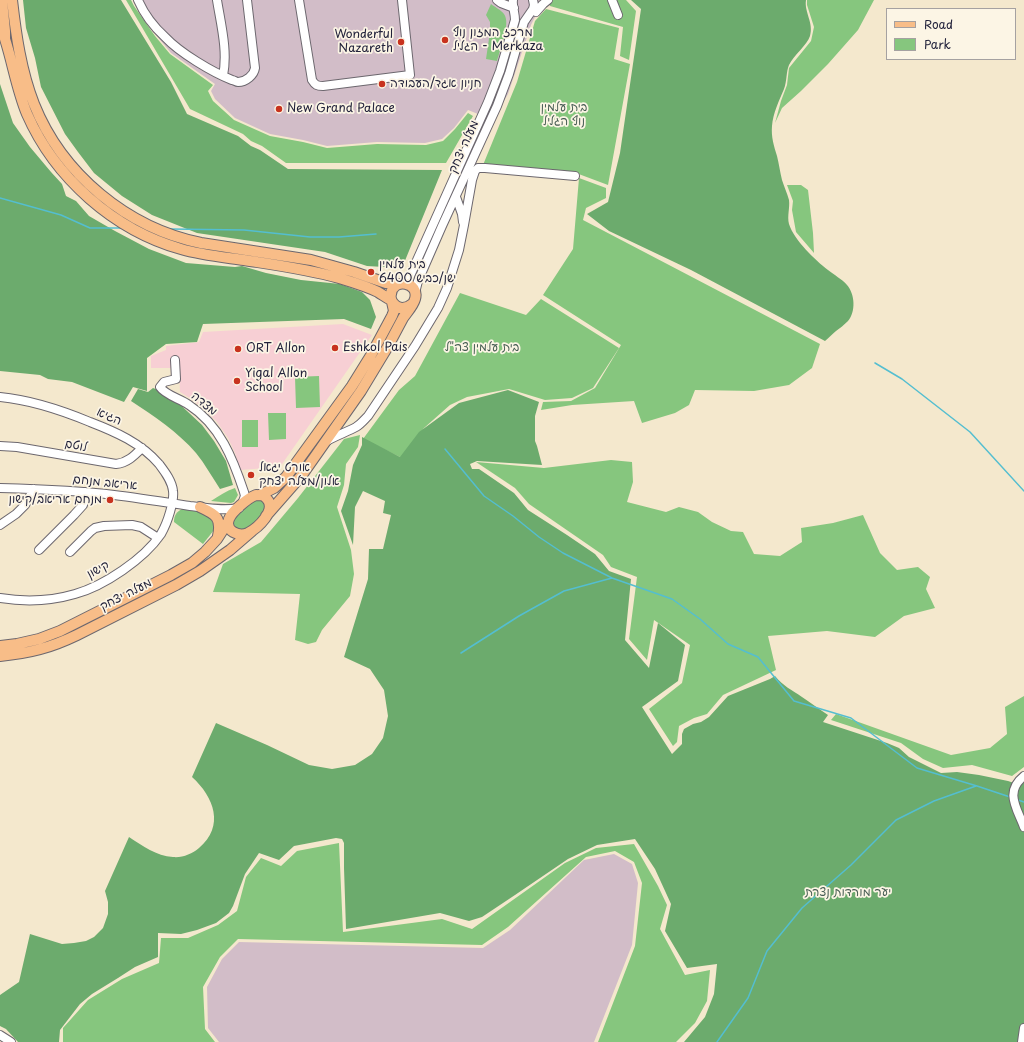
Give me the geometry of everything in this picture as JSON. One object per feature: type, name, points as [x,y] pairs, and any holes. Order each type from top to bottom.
[{"type":"main road","points":[[2,0],[5,39],[21,99],[30,120],[45,148],[73,184],[100,207],[134,230],[171,246],[199,253],[322,273],[372,290],[402,308],[412,304]]},
{"type":"main road","points":[[12,0],[21,59],[31,95],[38,112],[54,142],[69,162],[81,176],[106,199],[139,221],[185,240],[311,260],[386,283],[408,284],[412,286],[416,297],[365,386],[302,474],[266,516]]},
{"type":"main road","points":[[258,495],[274,488],[286,477],[352,386],[367,363],[392,316],[394,311],[391,293],[392,290],[399,284]]},
{"type":"main road","points":[[258,495],[265,497],[269,502],[270,509],[266,516]]},
{"type":"main road","name":"מעלה יצחק","points":[[0,646],[39,639],[60,631],[183,569],[199,558],[211,546],[228,520],[240,506],[250,498],[258,495]]},
{"type":"main road","points":[[204,508],[211,512],[219,520],[220,529],[217,539]]},
{"type":"main road","name":"מעלה יצחק","points":[[0,656],[19,654],[53,645],[77,635],[188,578],[230,550],[252,531],[266,516]]},
{"type":"main road","points":[[228,520],[230,530],[235,533],[245,534],[252,531]]},
{"type":"street","points":[[138,0],[153,24],[165,38],[179,50],[223,76],[238,82],[251,77],[255,72],[247,0]]},
{"type":"street","points":[[217,0],[225,52],[223,76]]},
{"type":"street","points":[[299,0],[312,80],[317,86],[410,75],[402,0]]},
{"type":"street","points":[[498,0],[501,3],[514,6],[517,13],[521,14],[534,11],[548,0]]},
{"type":"street","points":[[533,0],[534,11]]},
{"type":"street","points":[[534,11],[538,7],[538,0]]},
{"type":"street","points":[[612,0],[618,15]]},
{"type":"street","name":"מעלה יצחק","points":[[399,284],[409,278],[488,102],[500,71],[515,20],[514,6]]},
{"type":"street","name":"מעלה יצחק","points":[[415,293],[418,281],[493,114],[509,74],[524,22],[534,11]]},
{"type":"street","points":[[324,443],[355,427],[368,416],[401,368],[438,308],[447,288],[459,250],[475,171],[478,168],[575,176]]},
{"type":"street","points":[[456,197],[462,214],[464,227]]},
{"type":"street","name":"מצדה","points":[[176,360],[176,379],[164,382],[160,387],[164,391],[189,405],[215,429],[229,452],[244,489],[247,492],[258,495]]},
{"type":"street","name":"הגיא","points":[[0,397],[38,404],[77,416],[129,439],[142,448],[164,470],[173,490],[172,503]]},
{"type":"street","name":"לוטם","points":[[0,446],[17,447],[116,464],[122,464],[128,461],[142,448]]},
{"type":"street","name":"מצדה","points":[[240,506],[244,496],[241,483]]},
{"type":"street","name":"אריאב מנחם","points":[[0,488],[85,492],[204,508]]},
{"type":"street","points":[[0,525],[16,514],[25,505],[34,489]]},
{"type":"street","points":[[39,550],[83,505],[85,492]]},
{"type":"street","name":"קישון","points":[[0,598],[16,600],[41,600],[65,597],[88,589],[115,575],[128,566],[158,538],[165,527],[172,503]]},
{"type":"street","points":[[204,508],[232,509],[240,506]]},
{"type":"street","points":[[204,508],[223,514],[228,520]]},
{"type":"street","points":[[70,552],[91,531],[95,528],[104,526],[138,526],[147,530],[158,538]]},
{"type":"street","points":[[1024,776],[1014,787],[1013,798],[1015,807],[1024,827]]},
{"type":"street","points":[[1022,1042],[1024,1028]]},
{"type":"street","points":[[0,1034],[11,1042]]},
{"type":"street","points":[[0,1038],[5,1042]]},
{"type":"shaded area","points":[[133,0],[539,0],[540,7],[531,25],[508,94],[493,120],[468,110],[454,128],[442,139],[425,143],[377,142],[327,146],[270,134],[235,118],[215,99],[211,91],[215,84],[171,53],[156,35]]},
{"type":"shaded area","points":[[343,324],[372,335],[280,467],[240,470],[235,453],[228,438],[217,422],[202,407],[180,392],[179,368],[151,368],[151,356],[166,350],[166,346],[199,342],[203,332]]},
{"type":"shaded area","points":[[614,854],[632,864],[638,883],[632,945],[594,1042],[219,1042],[208,1028],[207,987],[222,959],[239,942],[483,948],[510,930],[584,860]]},
{"type":"green space","points":[[23,0],[121,0],[171,82],[187,114],[238,136],[288,169],[442,170],[402,268],[367,266],[325,252],[197,233],[152,215],[122,196],[94,173],[78,152],[65,134],[41,87],[35,58],[26,28]]},
{"type":"green space","points":[[126,0],[131,0],[155,36],[170,54],[213,85],[208,91],[213,101],[234,120],[270,136],[327,148],[377,144],[426,145],[443,141],[468,113],[473,116],[446,163],[286,163],[262,146],[251,141],[243,134],[190,109]]},
{"type":"green space","points":[[548,0],[626,0],[636,11],[629,60],[620,56],[623,27],[550,6]]},
{"type":"green space","points":[[631,0],[806,0],[806,9],[811,27],[810,36],[789,65],[785,86],[776,107],[772,134],[782,180],[789,200],[788,221],[795,237],[823,266],[843,281],[852,293],[854,303],[851,317],[825,341],[691,270],[609,231],[587,214],[608,202],[620,153],[641,9]]},
{"type":"green space","points":[[807,0],[874,0],[858,30],[828,64],[782,108],[775,123],[787,85],[789,68],[811,41],[814,27],[807,5]]},
{"type":"green space","points":[[491,4],[500,10],[506,18],[506,30],[497,61],[486,59],[490,22],[486,15]]},
{"type":"green space","name":"בית עלמין נוף הגליל","points":[[546,9],[619,28],[614,59],[630,64],[608,185],[576,173],[483,165],[517,82],[535,21]]},
{"type":"green space","points":[[0,84],[13,123],[30,147],[62,184],[66,196],[76,201],[89,216],[149,249],[186,263],[235,267],[242,266],[266,273],[301,280],[340,284],[362,292],[370,300],[376,317],[371,329],[344,319],[203,324],[197,342],[166,344],[147,358],[147,391],[133,387],[124,402],[72,382],[48,379],[40,375],[0,371]]},
{"type":"green space","points":[[579,178],[606,188],[606,198],[586,208],[583,220],[820,344],[812,368],[789,385],[754,391],[695,390],[689,405],[675,413],[642,423],[634,401],[572,405],[541,410],[543,402],[571,401],[595,388],[621,345],[543,295],[573,249]]},
{"type":"green space","points":[[787,185],[801,185],[808,190],[814,253],[796,232],[792,210],[793,201]]},
{"type":"green space","name":"בית עלמין צה\"ל","points":[[460,293],[526,315],[541,299],[619,348],[593,388],[572,398],[545,400],[509,389],[467,397],[450,405],[424,428],[402,458],[363,439],[399,390],[415,376]]},
{"type":"green space","points":[[319,376],[320,407],[296,408],[295,377]]},
{"type":"green space","points":[[153,388],[172,397],[202,425],[226,461],[233,485],[220,489],[189,445],[148,412],[131,401],[138,389],[148,392]]},
{"type":"green space","name":"יער מורדות נצרת","points":[[508,390],[539,402],[535,416],[535,441],[542,465],[477,461],[470,464],[472,469],[479,469],[514,493],[528,510],[595,554],[609,571],[631,579],[625,640],[649,668],[658,623],[685,645],[678,681],[642,707],[672,754],[682,744],[682,734],[684,729],[709,717],[728,696],[775,676],[778,680],[828,715],[823,722],[899,748],[909,757],[941,773],[957,772],[979,775],[1017,784],[1024,773],[1024,1042],[684,1042],[705,1017],[714,994],[717,964],[687,968],[665,931],[671,904],[655,869],[635,839],[597,845],[568,859],[482,917],[469,921],[440,913],[346,929],[344,843],[342,839],[336,838],[294,846],[279,860],[259,853],[245,874],[229,913],[216,923],[197,930],[181,934],[158,933],[158,957],[135,967],[92,994],[80,1004],[60,1030],[59,1042],[18,1042],[6,1029],[0,1026],[0,995],[19,982],[30,934],[62,944],[86,941],[94,937],[103,928],[108,914],[108,902],[105,891],[129,837],[155,853],[176,857],[193,852],[207,839],[212,830],[214,812],[206,793],[192,777],[216,723],[309,765],[332,769],[355,765],[372,754],[383,738],[388,716],[384,690],[370,669],[344,657],[368,579],[369,549],[383,549],[391,515],[383,513],[385,501],[363,491],[355,507],[353,545],[341,511],[348,491],[353,465],[362,445],[362,437],[400,457],[419,432],[459,403]]},
{"type":"green space","points":[[268,413],[286,413],[286,439],[269,440]]},
{"type":"green space","points":[[242,420],[258,420],[258,447],[242,447]]},
{"type":"green space","points":[[360,435],[358,447],[346,464],[344,485],[337,507],[351,550],[354,574],[350,596],[322,630],[316,642],[308,644],[295,640],[300,594],[213,592],[223,564],[261,542],[298,498],[344,439]]},
{"type":"green space","points":[[611,460],[632,462],[633,482],[627,502],[666,512],[679,507],[698,512],[712,522],[731,531],[743,532],[754,554],[780,556],[802,542],[801,528],[833,523],[863,515],[880,553],[897,570],[918,567],[930,577],[926,589],[935,608],[904,616],[875,637],[827,631],[768,636],[776,670],[723,695],[707,714],[694,718],[679,726],[677,742],[673,746],[649,709],[682,683],[690,645],[654,620],[647,660],[629,639],[637,577],[611,567],[603,555],[529,504],[515,488],[476,462],[544,468]]},
{"type":"green space","points":[[235,488],[238,495],[234,502],[211,501],[226,492]]},
{"type":"green space","points":[[257,500],[262,500],[266,506],[263,513],[251,527],[244,530],[237,529],[233,525],[234,518],[244,508]]},
{"type":"green space","points":[[182,509],[198,511],[208,515],[211,519],[214,530],[203,544],[174,522],[176,514]]},
{"type":"green space","points":[[1024,696],[1024,767],[1012,776],[972,765],[943,768],[923,759],[901,743],[831,720],[836,714],[951,755],[990,748],[1007,734],[1005,707]]},
{"type":"green space","points":[[339,843],[343,932],[442,919],[472,929],[565,863],[596,848],[634,844],[667,905],[660,929],[685,975],[710,970],[707,1001],[695,1023],[676,1042],[598,1042],[635,946],[642,883],[634,862],[615,851],[586,857],[508,927],[482,945],[238,939],[220,957],[203,987],[205,1029],[215,1042],[63,1042],[63,1028],[88,1000],[122,979],[159,963],[161,938],[188,938],[218,925],[237,911],[246,877],[261,858],[281,866],[297,851]]},
{"type":"waterway","points":[[0,198],[61,215],[90,228],[124,228]]},
{"type":"waterway","points":[[170,229],[244,230],[310,237],[339,237],[376,234]]},
{"type":"waterway","points":[[875,363],[902,379],[970,432],[1024,491]]},
{"type":"waterway","points":[[445,449],[484,496],[513,516],[539,537],[563,553],[612,578],[672,599],[700,619],[728,644],[758,657],[794,701],[851,718],[917,768],[1010,797]]},
{"type":"waterway","points":[[461,653],[519,616],[564,591],[612,578]]},
{"type":"waterway","points":[[717,1042],[748,998],[767,951],[802,908],[851,865],[896,820],[934,801],[976,786]]},
{"type":"waterway","points":[[1018,800],[1024,802]]},
{"type":"place","name":"מרכז המזון נוף הגליל - Merkaza","points":[[445,40]]},
{"type":"place","name":"Wonderful Nazareth","points":[[401,42]]},
{"type":"place","name":"חניון אגד/העבודה","points":[[382,84]]},
{"type":"place","name":"New Grand Palace","points":[[279,109]]},
{"type":"place","name":"בית עלמין ישן/כביש 6400","points":[[371,272]]},
{"type":"place","name":"Eshkol Pais","points":[[335,348]]},
{"type":"place","name":"ORT Allon","points":[[238,349]]},
{"type":"place","name":"Yigal Allon School","points":[[237,381]]},
{"type":"place","name":"אורט יגאל אלון/מעלה יצחק","points":[[251,475]]},
{"type":"place","name":"מנחם אריאב/קישון","points":[[110,500]]}]
